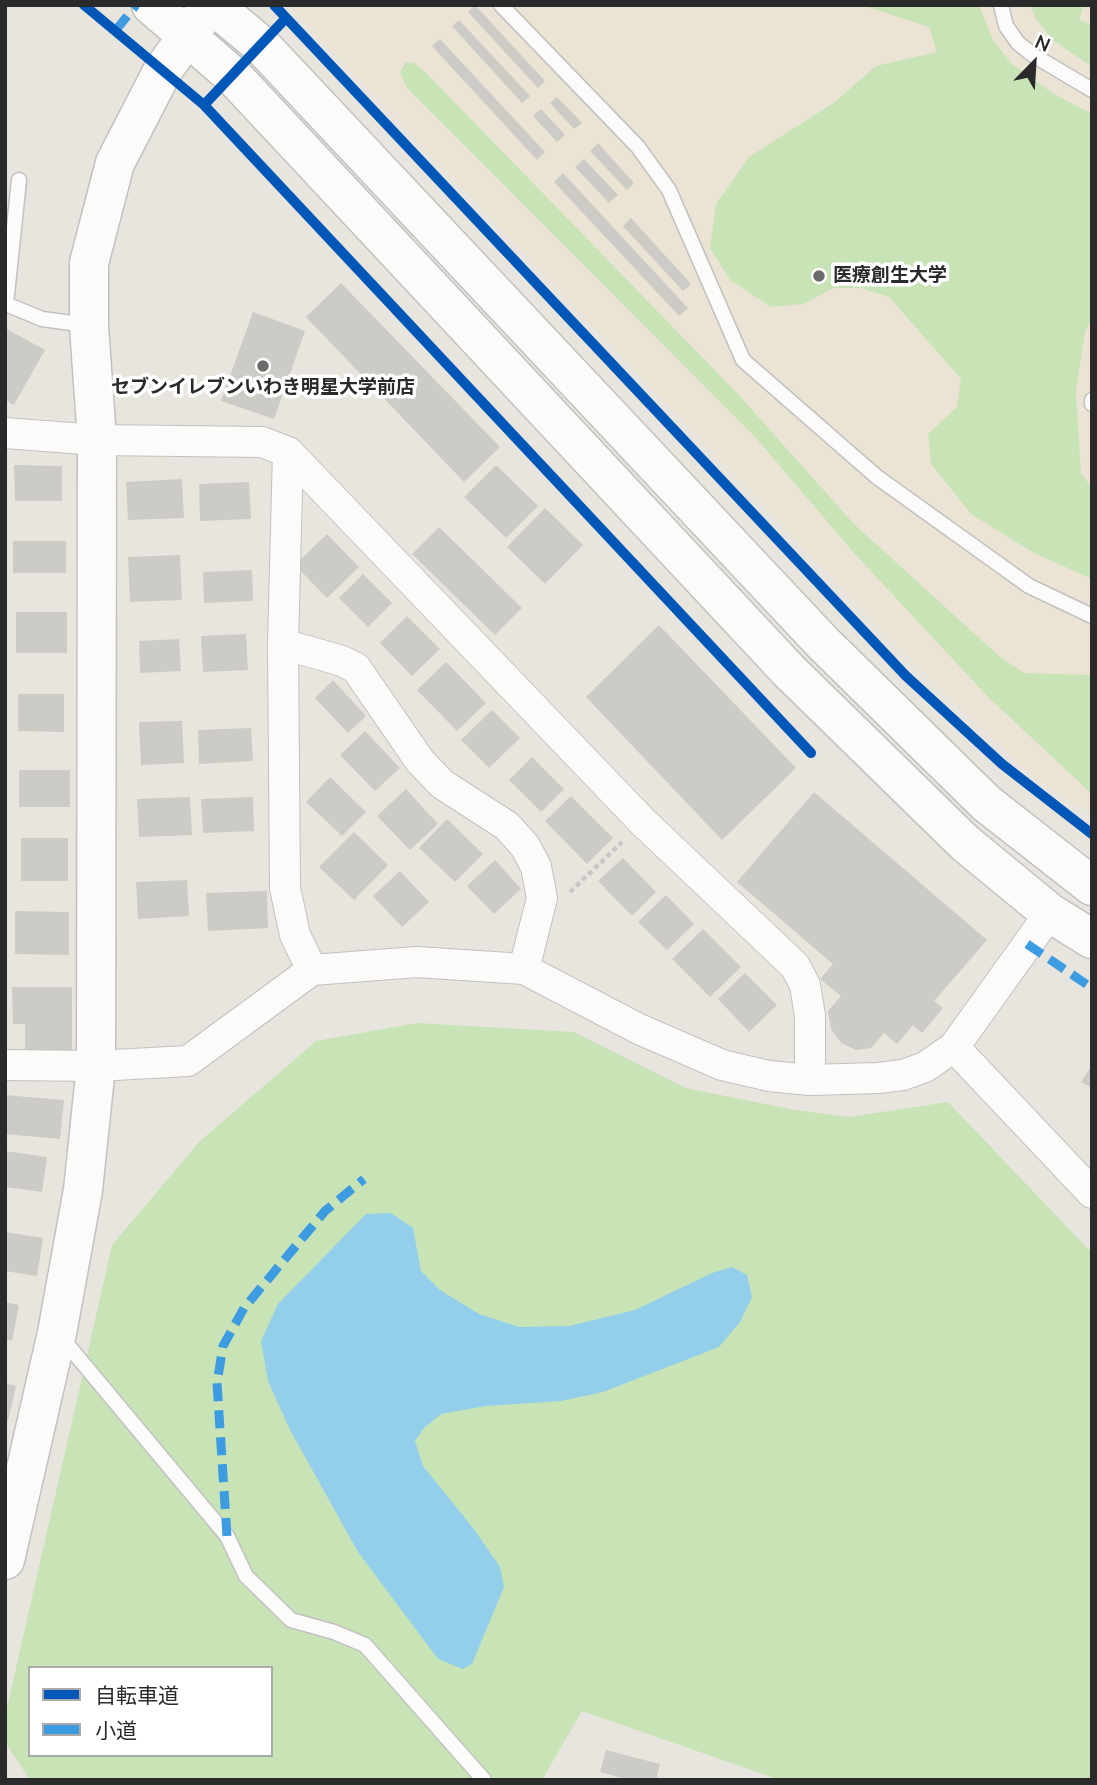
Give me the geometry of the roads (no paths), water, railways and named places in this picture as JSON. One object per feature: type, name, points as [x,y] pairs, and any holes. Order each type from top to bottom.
[{"type":"street","points":[[151,5],[243,86],[789,671],[965,843],[1049,913],[1092,939]]},
{"type":"street","points":[[5,1557],[57,1333],[83,1189],[96,1066],[97,440],[89,326],[89,263],[114,163],[163,70],[212,5],[261,45],[822,643],[986,803],[1092,886]]},
{"type":"street","points":[[5,433],[97,440],[262,442],[288,452],[643,822],[795,967],[805,985],[810,1016],[810,1080]]},
{"type":"street","points":[[288,452],[283,645],[285,888],[295,935],[312,970]]},
{"type":"street","points":[[283,645],[341,660],[356,668],[420,761],[442,784],[507,826],[525,846],[536,867],[542,898],[524,970]]},
{"type":"street","points":[[5,1065],[96,1066],[188,1061],[312,970],[417,962],[524,970],[639,1029],[722,1065],[769,1076],[810,1080],[903,1075],[925,1067],[954,1047],[1049,913]]},
{"type":"street","points":[[954,1047],[1092,1193]]},
{"type":"lane","points":[[501,5],[638,147],[669,190],[743,360],[877,477],[1029,586],[1092,616]]},
{"type":"lane","points":[[1000,5],[1006,26],[1018,43],[1092,90]]},
{"type":"lane","points":[[19,180],[6,304],[42,319],[89,326]]},
{"type":"lane","points":[[57,1333],[227,1536],[246,1576],[290,1620],[334,1632],[365,1645],[484,1780]]},
{"type":"water","points":[[391,1213],[413,1228],[421,1271],[440,1290],[479,1314],[519,1327],[569,1326],[635,1310],[712,1273],[732,1267],[747,1275],[752,1297],[740,1322],[719,1347],[603,1392],[561,1401],[486,1406],[441,1414],[423,1429],[415,1441],[423,1466],[473,1528],[500,1567],[504,1587],[472,1664],[463,1669],[438,1659],[358,1552],[290,1430],[268,1381],[261,1341],[278,1304],[366,1214]]},
{"type":"place","name":"医療創生大学","points":[[819,276]]},
{"type":"place","name":"セブンイレブンいわき明星大学前店","points":[[263,366]]}]
